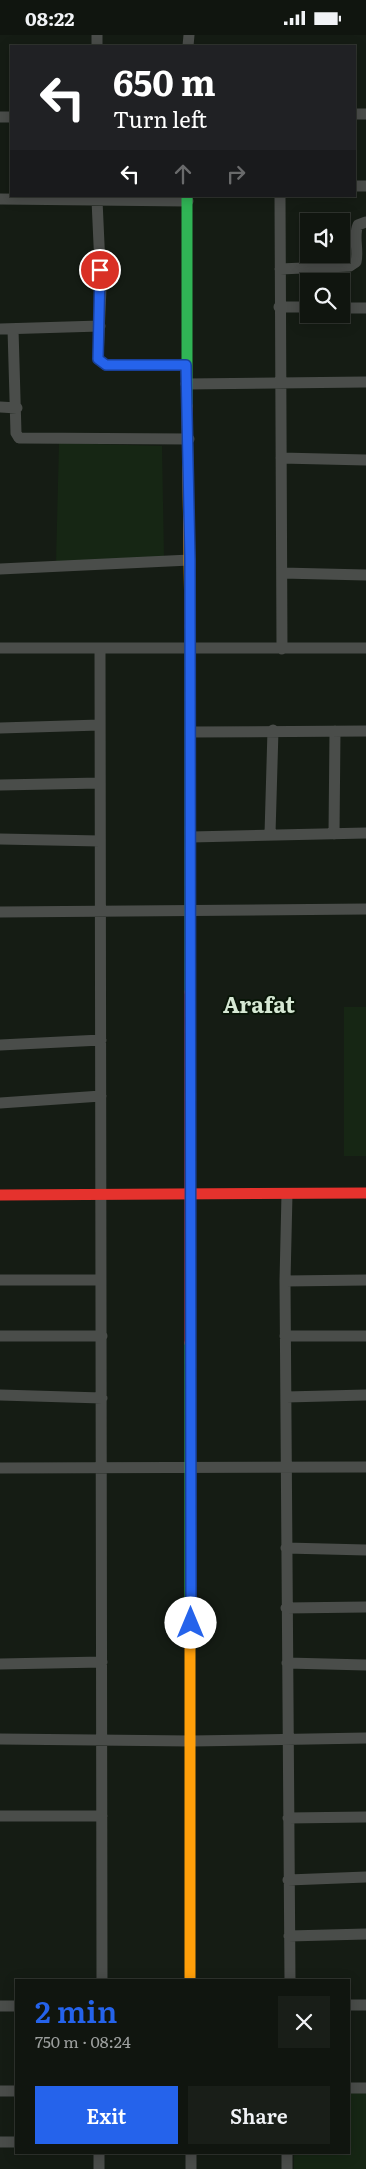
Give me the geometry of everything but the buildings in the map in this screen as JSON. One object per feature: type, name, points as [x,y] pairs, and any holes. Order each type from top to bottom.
[{"type":"street","points":[[280,197],[279,383],[282,649]]},
{"type":"street","points":[[0,199],[187,199],[186,384],[189,439],[191,732],[192,1467],[190,1979]]},
{"type":"street","points":[[97,200],[101,287],[97,355],[101,363],[186,365]]},
{"type":"street","points":[[280,269],[350,266],[356,262],[358,254],[356,229],[358,225],[366,223]]},
{"type":"street","points":[[279,307],[300,307]]},
{"type":"street","points":[[350,307],[366,308]]},
{"type":"street","points":[[0,329],[100,326]]},
{"type":"street","points":[[14,329],[16,433],[21,439],[189,439]]},
{"type":"street","points":[[186,384],[366,382]]},
{"type":"street","points":[[0,407],[17,408]]},
{"type":"street","points":[[281,459],[366,460]]},
{"type":"street","points":[[0,569],[190,560]]},
{"type":"street","points":[[282,573],[366,575]]},
{"type":"street","points":[[0,649],[190,650],[366,648]]},
{"type":"street","points":[[100,649],[102,1979]]},
{"type":"street","points":[[0,728],[100,725]]},
{"type":"street","points":[[191,732],[273,730],[366,731]]},
{"type":"street","points":[[270,834],[273,730]]},
{"type":"street","points":[[334,834],[335,731]]},
{"type":"street","points":[[0,785],[100,783]]},
{"type":"street","points":[[190,837],[366,833]]},
{"type":"street","points":[[0,839],[100,841]]},
{"type":"street","points":[[0,912],[366,909]]},
{"type":"street","points":[[0,1045],[101,1040]]},
{"type":"street","points":[[0,1103],[101,1096]]},
{"type":"street","points":[[0,1195],[366,1193]]},
{"type":"street","points":[[287,1194],[285,1281],[286,1608],[290,1979]]},
{"type":"street","points":[[0,1280],[101,1280]]},
{"type":"street","points":[[285,1281],[366,1280]]},
{"type":"street","points":[[0,1337],[102,1336]]},
{"type":"street","points":[[285,1336],[366,1336]]},
{"type":"street","points":[[0,1395],[102,1398]]},
{"type":"street","points":[[286,1397],[366,1395]]},
{"type":"street","points":[[0,1468],[366,1467]]},
{"type":"street","points":[[286,1548],[366,1550]]},
{"type":"street","points":[[286,1608],[366,1607]]},
{"type":"street","points":[[0,1664],[102,1662]]},
{"type":"street","points":[[287,1663],[366,1665]]},
{"type":"street","points":[[0,1739],[191,1741],[366,1738]]},
{"type":"street","points":[[0,1816],[102,1816]]},
{"type":"street","points":[[288,1817],[366,1817]]},
{"type":"street","points":[[288,1880],[366,1877]]},
{"type":"street","points":[[289,1936],[366,1934]]},
{"type":"street","points":[[350,2005],[366,2005]]},
{"type":"street","points":[[0,2006],[15,2006]]},
{"type":"street","points":[[350,2088],[366,2088]]},
{"type":"street","points":[[0,2091],[15,2091]]},
{"type":"street","points":[[0,2142],[15,2142]]},
{"type":"street","points":[[99,2154],[99,2169]]},
{"type":"street","points":[[191,2154],[191,2169]]},
{"type":"street","points":[[287,2154],[287,2169]]},
{"type":"shaded area","points":[[59,443],[162,446],[164,557],[56,562]]},
{"type":"shaded area","points":[[344,1007],[366,1007],[366,1156],[344,1156]]},
{"type":"shaded area","points":[[366,2090],[366,2169],[294,2169],[294,2154],[350,2154],[350,2091]]},
{"type":"traffic: fast","points":[[187,197],[187,406]]},
{"type":"traffic: fast","points":[[190,627],[190,992]]},
{"type":"traffic: fast","points":[[190,1343],[190,1607]]},
{"type":"traffic: slow","points":[[187,406],[190,627]]},
{"type":"traffic: slow","points":[[190,1607],[190,1979]]},
{"type":"traffic: jam","points":[[190,992],[190,1343]]},
{"type":"traffic: jam","points":[[0,1195],[366,1193]]},
{"type":"district","name":"Arafat","points":[[259,1003]]},
{"type":"route","points":[[100,270],[100,326],[97,355],[101,363],[106,365],[186,365],[190,560],[191,1623]]}]
